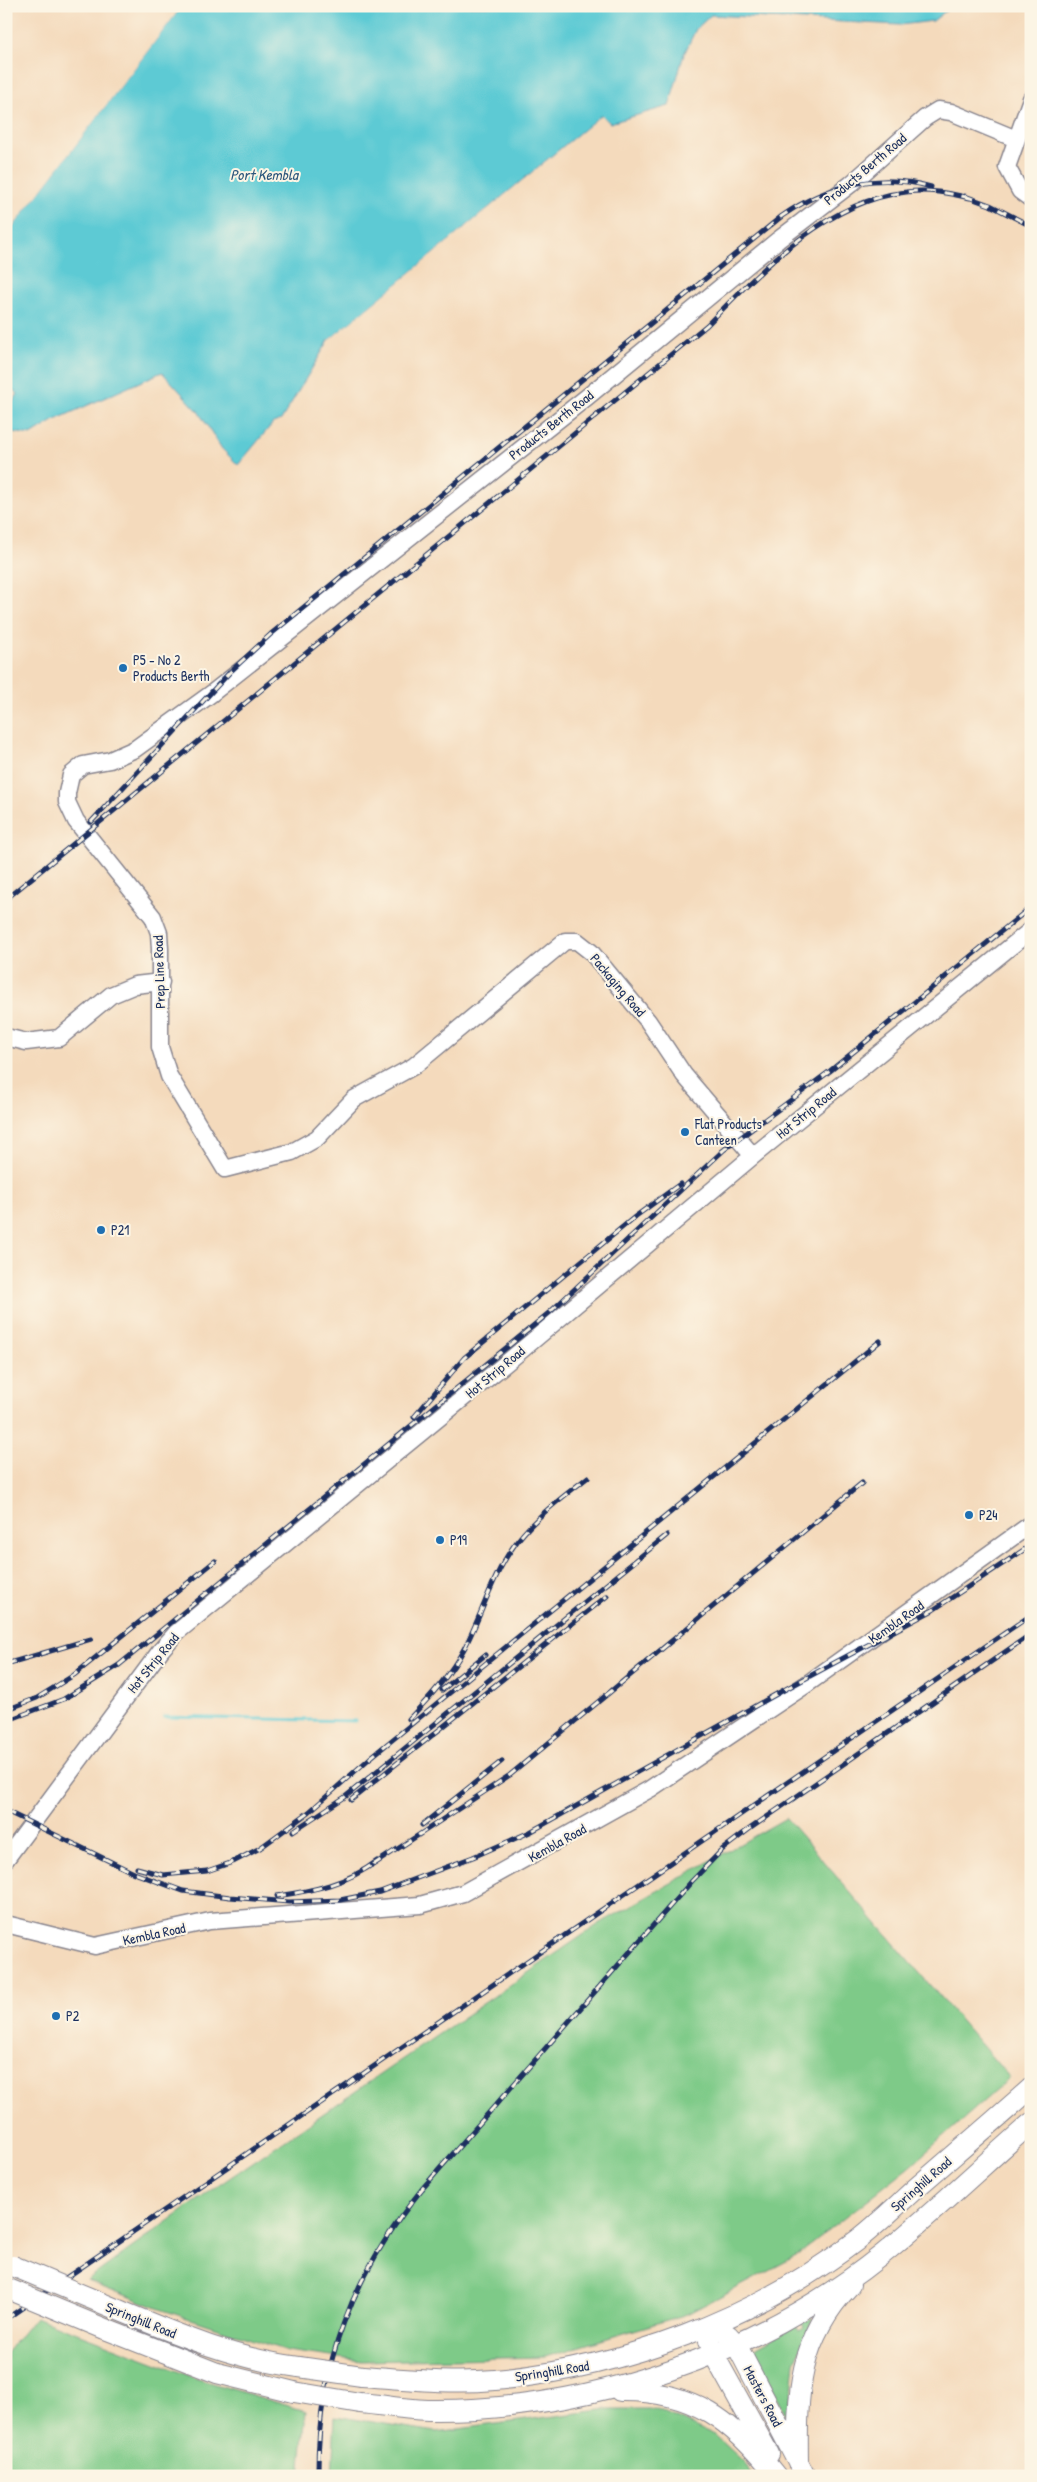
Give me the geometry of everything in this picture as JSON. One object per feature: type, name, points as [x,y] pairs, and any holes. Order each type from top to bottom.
[{"type":"main road","name":"Springhill Road","points":[[10,2265],[202,2344],[238,2355],[299,2368],[362,2376],[455,2381],[494,2380],[546,2374],[627,2355],[710,2325],[780,2291],[857,2240],[1031,2088]]},
{"type":"main road","name":"Springhill Road","points":[[6,2288],[217,2373],[294,2392],[360,2403],[430,2410],[479,2409],[583,2394],[631,2382],[714,2355],[796,2312],[882,2254],[1031,2123]]},
{"type":"main road","points":[[802,2469],[799,2389],[808,2348],[822,2320],[833,2305],[882,2254]]},
{"type":"main road","name":"Masters Road","points":[[781,2476],[714,2355],[709,2341],[710,2325],[723,2331],[736,2344],[802,2469]]},
{"type":"main road","points":[[583,2394],[622,2390],[640,2391],[670,2396],[694,2404],[717,2416],[740,2434],[776,2476]]},
{"type":"street","points":[[1031,99],[1007,167],[1020,191],[1031,199]]},
{"type":"street","name":"Products Berth Road","points":[[83,765],[110,760],[135,749],[211,694],[587,397],[778,240],[851,184],[925,118],[938,110],[950,112],[1016,139]]},
{"type":"street","name":"Prep Line Road","points":[[83,765],[71,775],[68,784],[67,793],[70,810],[85,835],[153,917],[159,933],[161,982],[160,1047],[170,1076],[225,1169]]},
{"type":"street","name":"Hot Strip Road","points":[[6,1859],[161,1650],[176,1633],[511,1360],[753,1156],[1031,930]]},
{"type":"street","name":"Packaging Road","points":[[225,1169],[304,1146],[317,1138],[354,1100],[414,1066],[565,941],[577,941],[591,952],[648,1021],[684,1075],[753,1156]]},
{"type":"street","points":[[6,1037],[26,1042],[59,1038],[111,994],[135,985],[161,982]]},
{"type":"street","name":"Kembla Road","points":[[6,1924],[95,1946],[210,1921],[420,1905],[463,1893],[650,1790],[808,1684],[1031,1524]]},
{"type":"street","points":[[6,1910],[6,1924]]},
{"type":"green space","points":[[786,1818],[1010,2078],[909,2167],[796,2256],[687,2314],[545,2357],[361,2361],[287,2351],[160,2309],[87,2280],[212,2190],[599,1924]]},
{"type":"green space","points":[[35,2317],[198,2379],[306,2411],[300,2476],[6,2476],[6,2353]]},
{"type":"green space","points":[[812,2318],[813,2320],[795,2362],[789,2421],[753,2349],[796,2326],[799,2331],[804,2328],[802,2323]]},
{"type":"green space","points":[[608,2409],[656,2409],[716,2436],[745,2463],[752,2476],[332,2476],[335,2416],[436,2432]]},
{"type":"water","name":"Port Kembla","points":[[182,6],[952,6],[933,21],[900,25],[711,15],[696,29],[684,54],[669,106],[610,123],[601,115],[329,340],[281,420],[273,423],[238,465],[222,449],[198,411],[162,372],[57,419],[31,435],[6,431],[6,411],[18,394],[6,385],[6,236]]},
{"type":"pier","points":[[179,6],[182,6],[6,236],[6,232]]},
{"type":"pier","points":[[602,115],[611,126],[601,119],[331,342],[329,340]]},
{"type":"waterway","points":[[164,1717],[356,1721]]},
{"type":"railway","points":[[91,822],[230,672],[271,634],[782,216],[817,196],[854,184],[872,181],[892,181],[931,187]]},
{"type":"railway","points":[[6,899],[707,325],[749,283],[796,242],[822,224],[849,209],[877,198],[922,191],[970,198]]},
{"type":"railway","points":[[965,196],[990,205],[1031,226]]},
{"type":"railway","points":[[721,1152],[830,1071],[1031,907]]},
{"type":"railway","points":[[6,1721],[64,1699],[119,1665],[550,1312],[727,1147]]},
{"type":"railway","points":[[414,1417],[464,1358],[636,1216],[680,1184]]},
{"type":"railway","points":[[137,1868],[163,1875],[207,1871],[233,1862],[260,1848],[309,1812],[370,1758],[880,1341]]},
{"type":"railway","points":[[409,1719],[440,1685],[453,1667],[471,1634],[493,1583],[513,1547],[538,1518],[588,1477]]},
{"type":"railway","points":[[373,1865],[510,1775],[862,1483]]},
{"type":"railway","points":[[293,1831],[345,1797],[667,1535]]},
{"type":"railway","points":[[6,1811],[134,1873],[183,1891],[289,1902],[340,1900],[380,1892],[473,1857],[530,1832],[782,1691],[933,1610],[1031,1545]]},
{"type":"railway","points":[[6,1710],[37,1698],[74,1675],[215,1561]]},
{"type":"railway","points":[[351,1800],[607,1596]]},
{"type":"railway","points":[[6,2319],[1031,1615]]},
{"type":"railway","points":[[318,2476],[319,2435],[324,2396],[332,2359],[344,2323],[376,2254],[422,2189],[692,1881],[723,1849],[1031,1634]]},
{"type":"railway","points":[[6,1664],[91,1639]]},
{"type":"railway","points":[[442,1690],[485,1655]]},
{"type":"railway","points":[[422,1825],[502,1761]]},
{"type":"railway","points":[[277,1896],[330,1885],[366,1869],[377,1861]]},
{"type":"place","name":"P5 - No 2 Products Berth","points":[[123,668]]},
{"type":"place","name":"Flat Products Canteen","points":[[685,1132]]},
{"type":"place","name":"P21","points":[[101,1230]]},
{"type":"place","name":"P24","points":[[969,1515]]},
{"type":"place","name":"P19","points":[[440,1540]]},
{"type":"place","name":"P2","points":[[56,2016]]}]
